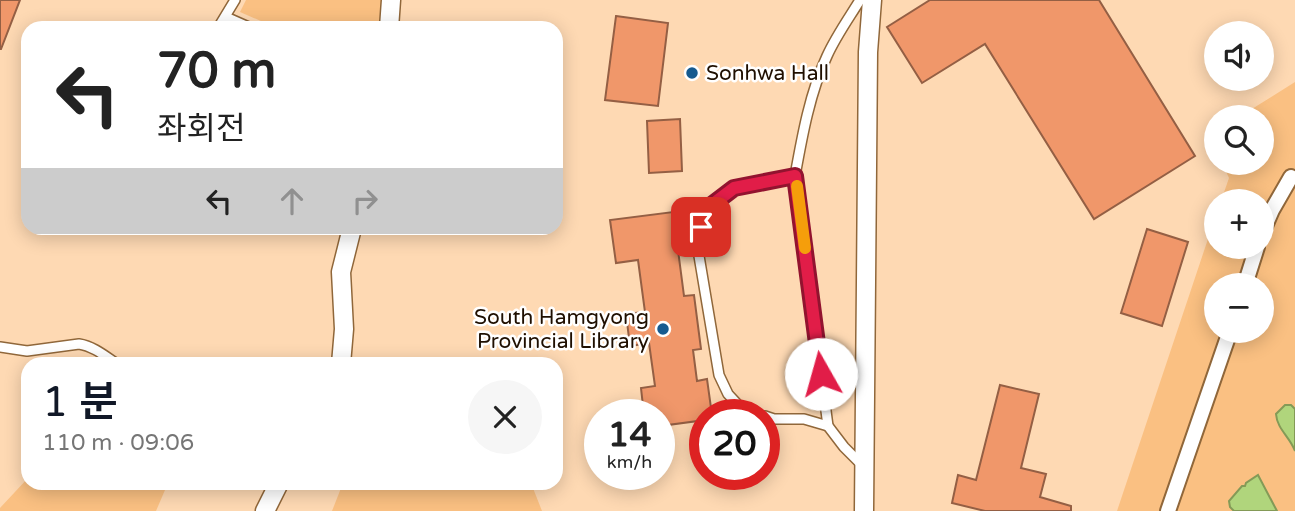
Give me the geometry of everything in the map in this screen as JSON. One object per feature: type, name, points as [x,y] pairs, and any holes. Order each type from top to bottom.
[{"type":"street","points":[[389,21],[391,0]]},
{"type":"street","points":[[864,511],[868,52],[872,0]]},
{"type":"street","points":[[1274,207],[1291,177]]},
{"type":"street","points":[[342,357],[344,329],[341,272],[350,235]]},
{"type":"street","points":[[1168,511],[1226,343]]},
{"type":"street","points":[[265,511],[276,490]]},
{"type":"lane","points":[[223,21],[235,0]]},
{"type":"lane","points":[[860,0],[826,57],[804,129],[795,176],[828,426],[865,468]]},
{"type":"lane","points":[[226,17],[235,21]]},
{"type":"lane","points":[[733,399],[719,375],[698,250],[701,227],[713,204],[734,188],[795,176]]},
{"type":"lane","points":[[0,347],[27,351],[79,344],[87,345],[106,357]]},
{"type":"lane","points":[[780,419],[804,419],[828,426]]},
{"type":"shaded area","points":[[246,0],[385,0],[384,21],[261,21],[240,12]]},
{"type":"shaded area","points":[[1295,82],[1295,511],[1117,511],[1204,251],[1204,259],[1274,259],[1274,189],[1225,189],[1228,175],[1274,175],[1274,105],[1258,105]]},
{"type":"shaded area","points":[[1285,405],[1291,405],[1295,409],[1295,451],[1277,419],[1276,414]]},
{"type":"shaded area","points":[[1258,475],[1277,511],[1234,511],[1229,501],[1242,486]]},
{"type":"shaded area","points":[[21,486],[21,490],[165,490],[156,511],[0,511]]},
{"type":"shaded area","points":[[340,490],[534,490],[542,511],[332,511]]},
{"type":"building","points":[[0,0],[20,0],[1,49],[0,49]]},
{"type":"building","points":[[930,0],[1099,0],[1195,156],[1094,219],[985,44],[922,83],[887,27]]},
{"type":"building","points":[[616,16],[668,23],[658,106],[605,100]]},
{"type":"building","points":[[680,119],[682,171],[649,173],[647,121]]},
{"type":"building","name":"South Hamgyong Provincial Library","points":[[673,212],[684,296],[694,295],[701,349],[693,350],[697,381],[707,379],[710,399],[689,399],[689,422],[675,424],[675,399],[642,399],[641,388],[655,386],[649,343],[630,346],[626,314],[645,312],[638,260],[616,263],[610,220]]},
{"type":"building","points":[[1147,229],[1188,242],[1162,326],[1121,313]]},
{"type":"building","points":[[1000,385],[1039,394],[1021,468],[1046,474],[1040,497],[1071,506],[1071,511],[985,511],[952,503],[958,475],[976,480]]},
{"type":"slow traffic","points":[[797,186],[805,248]]},
{"type":"place","name":"Sonhwa Hall","points":[[692,73]]},
{"type":"place","name":"South Hamgyong Provincial Library","points":[[663,329]]},
{"type":"route","points":[[701,227],[713,204],[734,188],[795,176],[821,374]]}]
